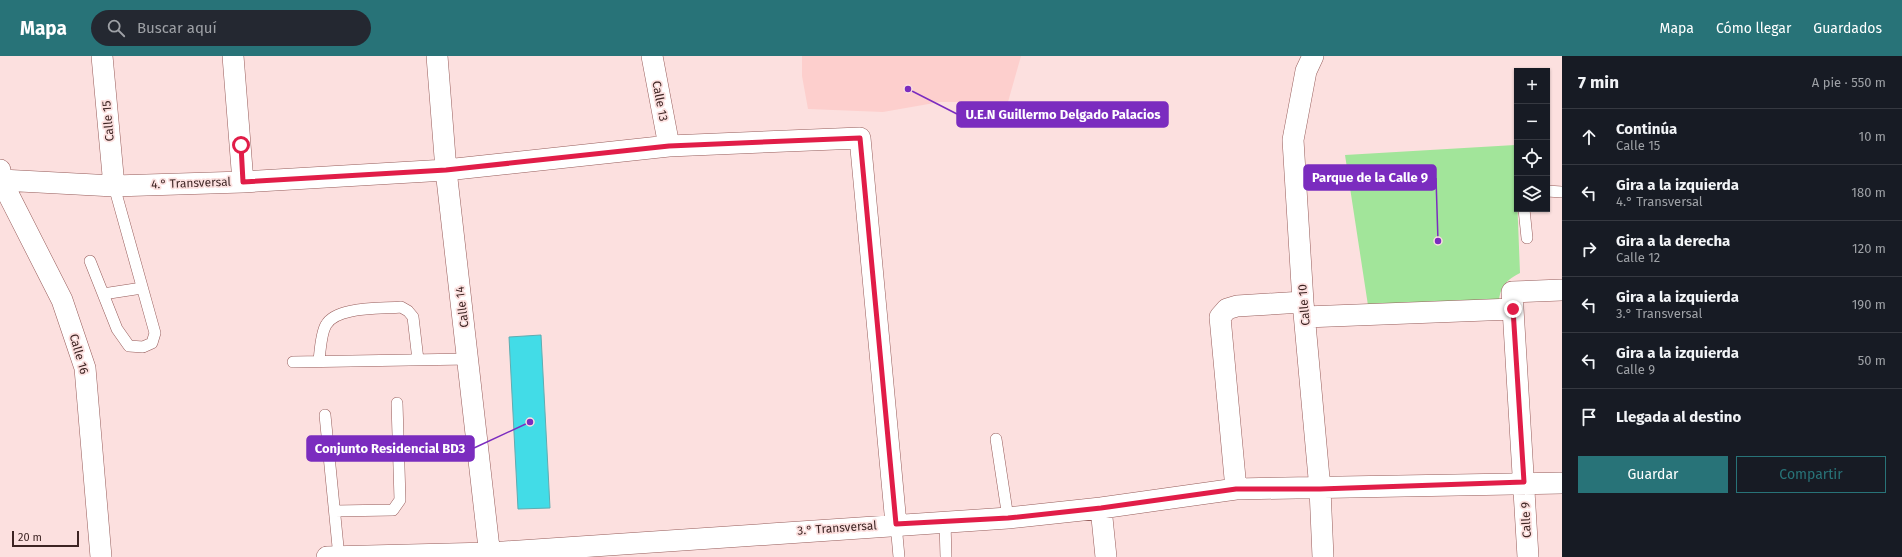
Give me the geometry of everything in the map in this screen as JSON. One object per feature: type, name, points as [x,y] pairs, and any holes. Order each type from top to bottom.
[{"type":"street","name":"Calle 15","points":[[102,56],[114,186]]},
{"type":"street","points":[[234,56],[243,182]]},
{"type":"street","name":"Calle 14","points":[[437,56],[446,170],[490,555]]},
{"type":"street","name":"Calle 13","points":[[652,56],[669,146]]},
{"type":"street","name":"Calle 10","points":[[1313,56],[1306,71],[1293,140],[1304,309],[1320,489],[1323,557]]},
{"type":"street","name":"4.° Transversal","points":[[1,174],[114,186],[243,182],[446,170],[669,146],[860,138],[896,524]]},
{"type":"street","name":"Calle 16","points":[[1,174],[62,300],[86,368],[101,557]]},
{"type":"street","name":"Calle 9","points":[[1528,557],[1512,292],[1562,290]]},
{"type":"street","points":[[1236,489],[1220,317],[1227,309],[1237,306],[1304,309],[1513,309]]},
{"type":"street","name":"3.° Transversal","points":[[327,557],[490,555],[896,524],[1008,518],[1101,508],[1236,489],[1320,489],[1562,482]]},
{"type":"street","points":[[1101,508],[1106,557]]},
{"type":"lane","points":[[90,261],[117,329],[129,346],[142,347],[152,343],[155,333],[114,186]]},
{"type":"lane","points":[[1550,191],[1562,192]]},
{"type":"lane","points":[[1524,212],[1527,238]]},
{"type":"lane","points":[[103,294],[142,288]]},
{"type":"lane","points":[[318,361],[325,325],[332,318],[343,312],[401,308],[408,311],[413,317],[418,360]]},
{"type":"lane","points":[[293,362],[468,359]]},
{"type":"lane","points":[[335,511],[393,510],[400,500],[401,486],[397,403]]},
{"type":"lane","points":[[325,415],[339,557]]},
{"type":"lane","points":[[996,439],[1008,518]]},
{"type":"lane","points":[[945,522],[946,557]]},
{"type":"lane","points":[[896,524],[899,557]]},
{"type":"shaded area","points":[[802,56],[1021,56],[1008,102],[940,102],[883,112],[808,109],[802,76]]},
{"type":"green space","points":[[1514,145],[1514,212],[1518,212],[1520,273],[1505,284],[1501,290],[1499,300],[1369,312],[1345,155]]},
{"type":"building","points":[[541,335],[550,508],[518,509],[509,337]]},
{"type":"place","name":"U.E.N Guillermo Delgado Palacios","points":[[908,89]]},
{"type":"place","name":"Parque de la Calle 9","points":[[1438,241]]},
{"type":"place","name":"Conjunto Residencial BD3","points":[[530,422]]},
{"type":"route","points":[[241,145],[243,182],[446,170],[669,146],[860,138],[896,524],[1008,518],[1101,508],[1236,489],[1320,489],[1524,482],[1513,309]]}]
